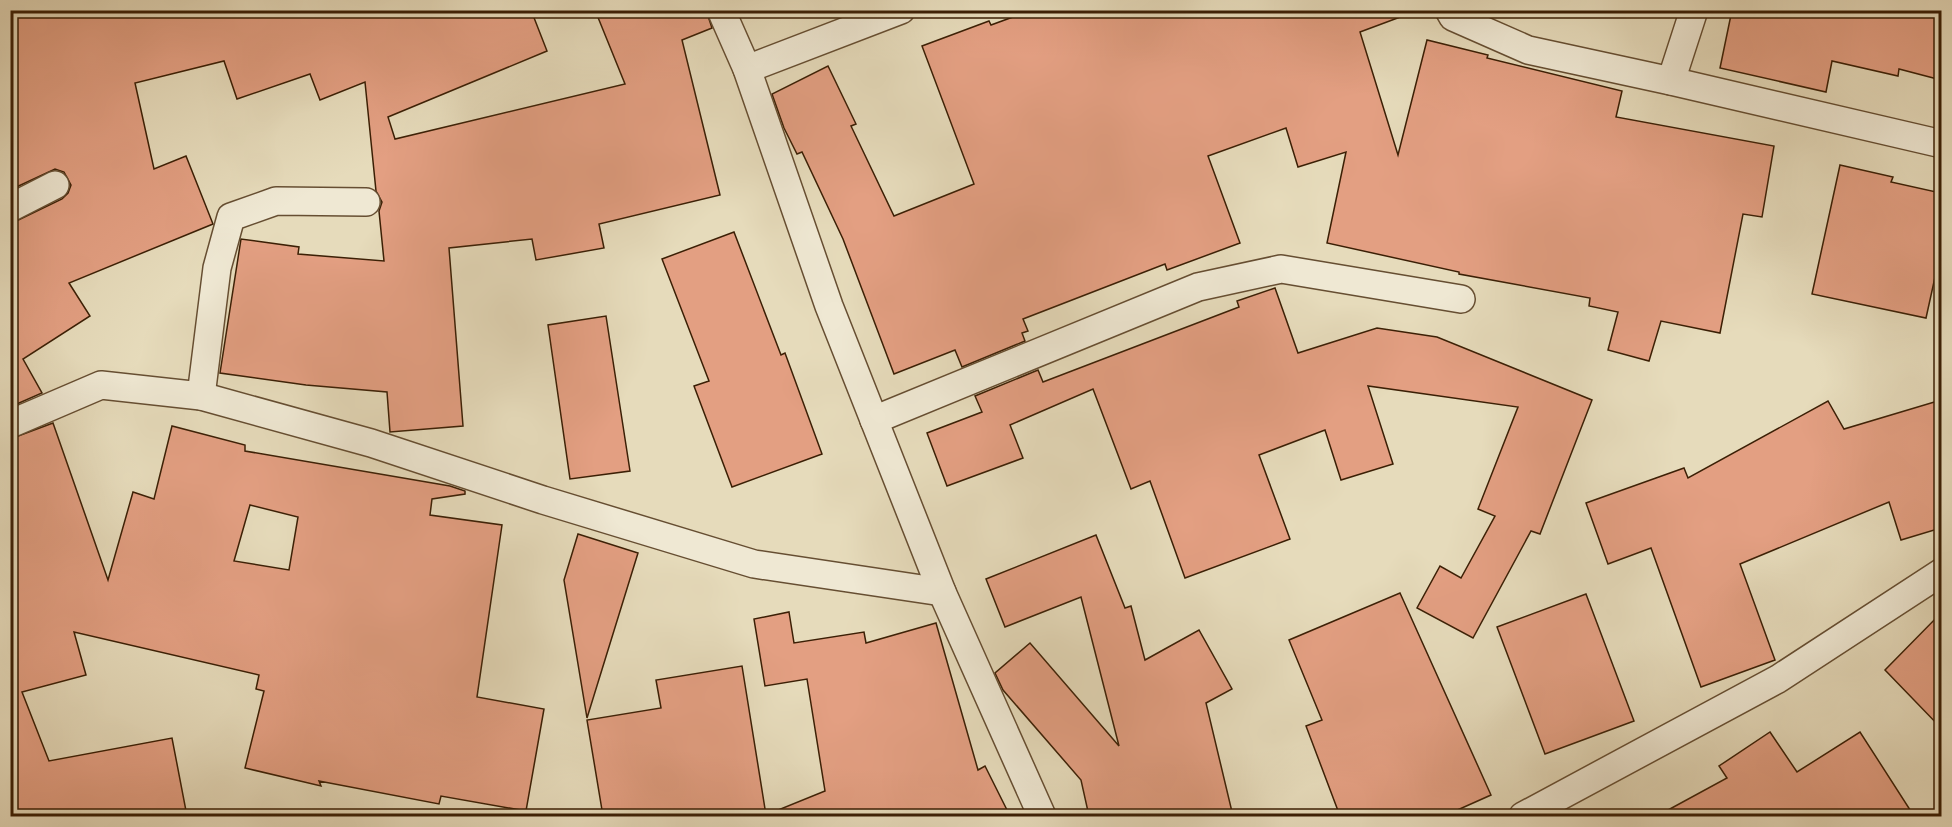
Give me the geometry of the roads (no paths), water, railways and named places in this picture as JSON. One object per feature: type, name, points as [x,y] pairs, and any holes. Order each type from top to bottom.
[{"type":"street","points":[[721,10],[747,69],[829,306],[942,592],[1042,816]]},
{"type":"street","points":[[747,69],[901,10]]},
{"type":"street","points":[[1449,10],[1453,17],[1528,50],[1941,144]]},
{"type":"street","points":[[1671,81],[1694,10]]},
{"type":"street","points":[[10,208],[55,186]]},
{"type":"street","points":[[201,396],[218,268],[231,218],[276,201],[366,202]]},
{"type":"street","points":[[874,420],[1198,286],[1281,269],[1461,299]]},
{"type":"street","points":[[10,424],[101,385],[201,396],[371,443],[543,500],[754,564],[942,592]]},
{"type":"street","points":[[1523,816],[1778,679],[1941,572]]}]
